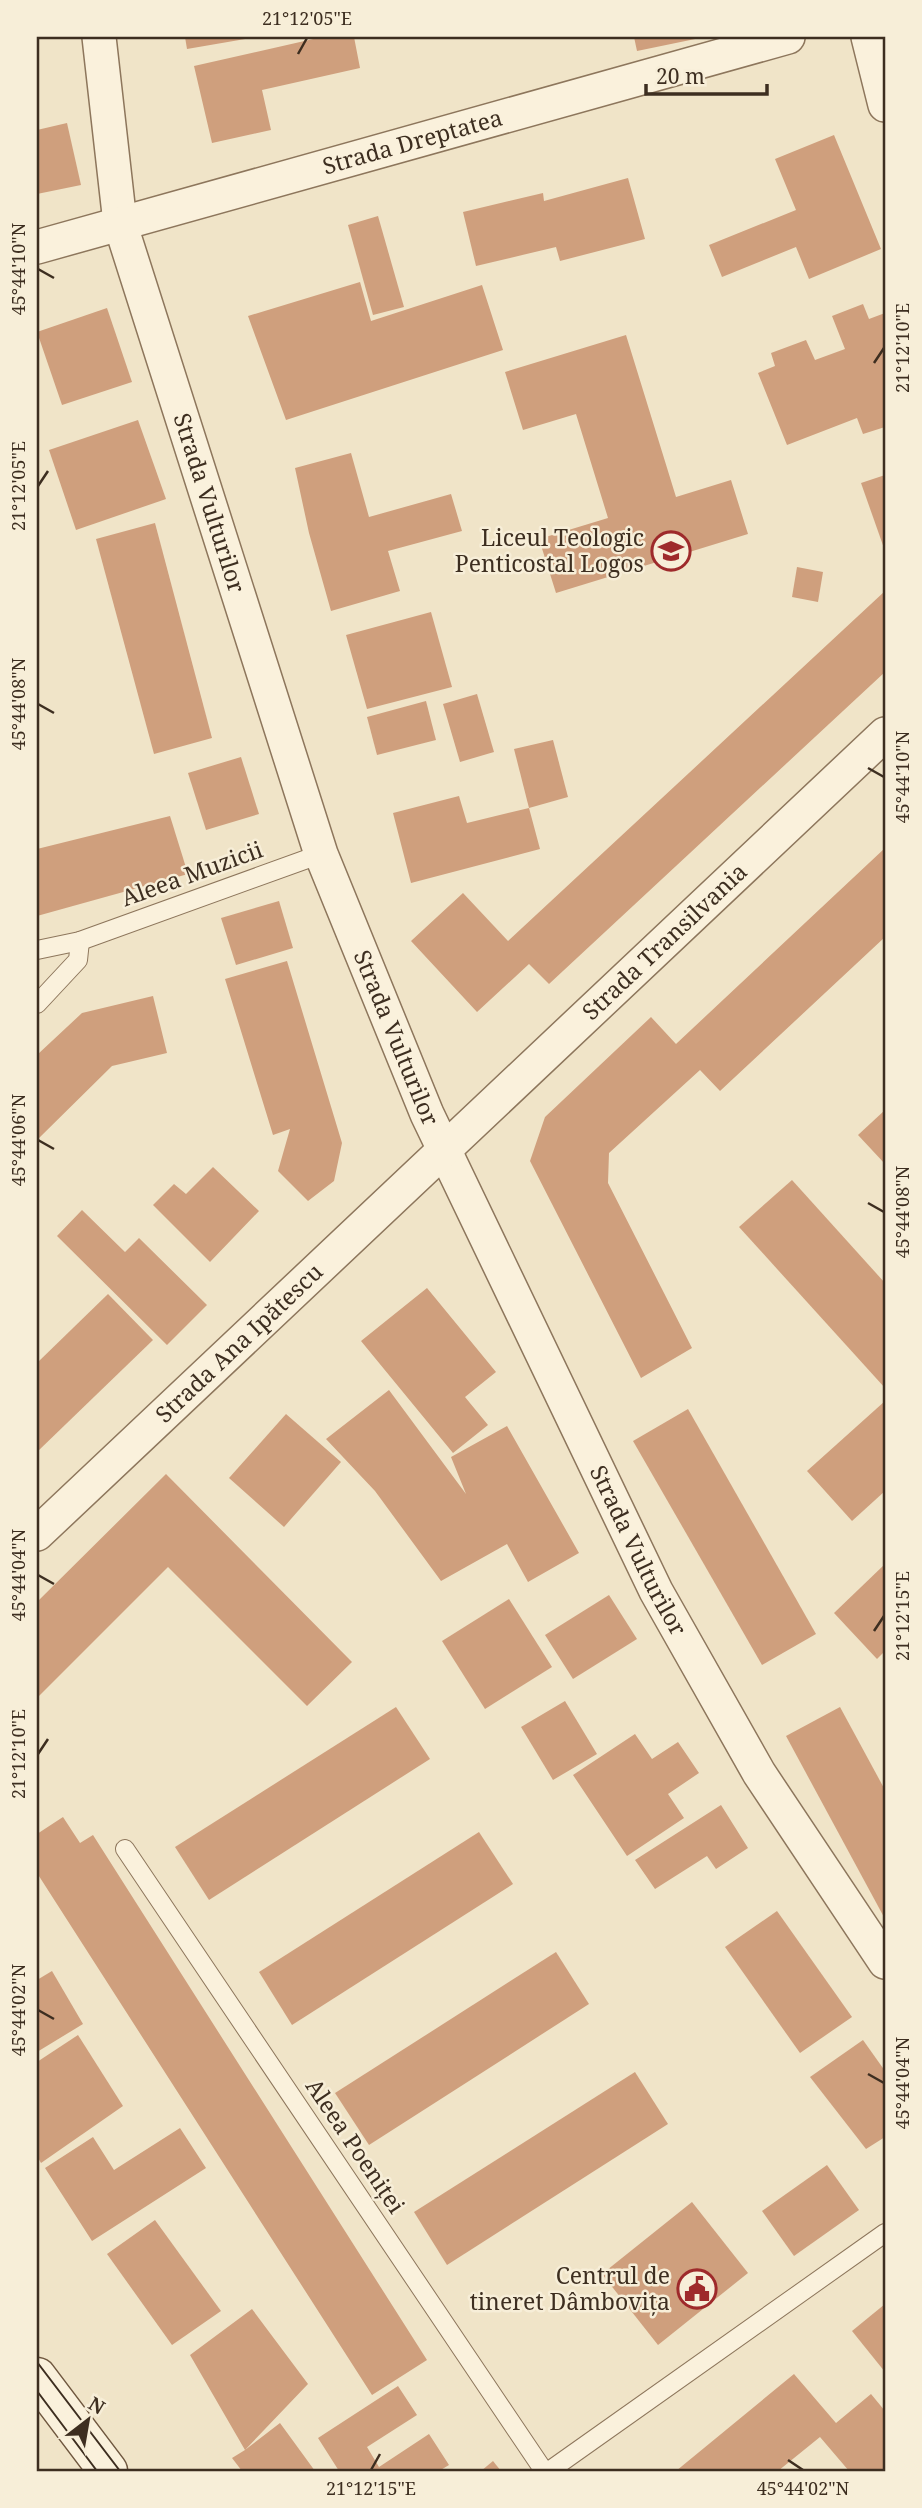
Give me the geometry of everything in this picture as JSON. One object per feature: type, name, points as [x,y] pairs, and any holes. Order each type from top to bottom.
[{"type":"main road","points":[[37,2377],[108,2471]]},
{"type":"street","name":"Strada Vulturilor","points":[[99,37],[120,223],[321,854],[442,1150],[656,1591],[759,1773],[885,1962]]},
{"type":"street","name":"Strada Dreptatea","points":[[37,247],[788,37]]},
{"type":"street","points":[[868,37],[885,104]]},
{"type":"street","name":"Strada Transilvania","points":[[442,1150],[885,734]]},
{"type":"street","name":"Strada Ana Ipătescu","points":[[37,1534],[442,1150]]},
{"type":"lane","name":"Aleea Muzicii","points":[[37,950],[80,941],[321,854]]},
{"type":"lane","points":[[37,1004],[78,960],[80,941]]},
{"type":"lane","name":"Aleea Poeniței","points":[[125,1849],[544,2471]]},
{"type":"lane","points":[[549,2471],[885,2233]]},
{"type":"building","points":[[185,37],[251,37],[251,38],[187,49]]},
{"type":"building","points":[[322,37],[354,37],[360,68],[262,90],[271,130],[212,143],[194,66]]},
{"type":"building","points":[[634,37],[700,37],[700,38],[637,51]]},
{"type":"building","points":[[67,123],[81,185],[37,194],[37,130]]},
{"type":"building","points":[[834,135],[881,249],[809,279],[796,247],[722,277],[709,245],[796,210],[775,159]]},
{"type":"building","points":[[628,178],[645,239],[560,261],[556,247],[476,266],[463,212],[543,193],[544,201]]},
{"type":"building","points":[[378,216],[404,307],[373,315],[348,225]]},
{"type":"building","points":[[360,282],[371,321],[482,285],[503,350],[286,420],[248,316]]},
{"type":"building","points":[[863,304],[869,319],[885,313],[885,427],[863,434],[857,418],[787,445],[758,373],[775,366],[771,353],[806,340],[815,360],[845,349],[832,316]]},
{"type":"building","points":[[107,308],[132,382],[62,405],[37,332]]},
{"type":"building","points":[[626,335],[676,497],[731,480],[748,534],[556,593],[539,539],[608,518],[576,414],[523,430],[505,372]]},
{"type":"building","points":[[138,420],[166,499],[76,530],[49,450]]},
{"type":"building","points":[[351,453],[369,517],[451,494],[462,531],[388,551],[400,591],[331,611],[309,533],[295,468]]},
{"type":"building","points":[[885,475],[885,551],[861,483]]},
{"type":"building","points":[[155,523],[212,738],[154,754],[96,539]]},
{"type":"building","points":[[797,567],[823,572],[818,602],[792,597]]},
{"type":"building","points":[[885,591],[885,672],[549,984],[529,964],[477,1012],[411,941],[463,893],[508,941]]},
{"type":"building","points":[[431,612],[452,687],[367,709],[346,635]]},
{"type":"building","points":[[477,694],[494,752],[460,762],[443,704]]},
{"type":"building","points":[[426,701],[436,740],[377,755],[367,717]]},
{"type":"building","points":[[553,740],[568,797],[529,808],[514,749]]},
{"type":"building","points":[[241,757],[259,814],[206,830],[188,773]]},
{"type":"building","points":[[459,796],[467,823],[529,808],[540,849],[411,883],[393,813]]},
{"type":"building","points":[[170,816],[188,874],[37,916],[37,849]]},
{"type":"building","points":[[885,848],[885,937],[720,1091],[700,1070],[609,1153],[608,1183],[692,1348],[641,1378],[530,1161],[545,1117],[651,1017],[676,1044]]},
{"type":"building","points":[[279,901],[293,948],[236,965],[221,918]]},
{"type":"building","points":[[287,961],[342,1143],[334,1181],[308,1201],[278,1171],[290,1129],[273,1135],[225,979]]},
{"type":"building","points":[[153,996],[167,1053],[112,1066],[37,1140],[37,1055],[82,1013]]},
{"type":"building","points":[[885,1110],[885,1164],[858,1135]]},
{"type":"building","points":[[213,1167],[259,1211],[210,1262],[153,1205],[174,1184],[186,1194]]},
{"type":"building","points":[[792,1180],[885,1283],[885,1388],[739,1227]]},
{"type":"building","points":[[82,1210],[125,1252],[139,1238],[207,1305],[167,1345],[57,1236]]},
{"type":"building","points":[[427,1288],[496,1372],[465,1397],[488,1425],[453,1453],[361,1341]]},
{"type":"building","points":[[108,1294],[153,1340],[37,1452],[37,1363]]},
{"type":"building","points":[[389,1390],[466,1494],[451,1457],[507,1426],[579,1553],[528,1582],[507,1544],[441,1581],[375,1491],[326,1439]]},
{"type":"building","points":[[885,1401],[885,1491],[852,1521],[807,1471]]},
{"type":"building","points":[[688,1409],[816,1634],[762,1665],[633,1441]]},
{"type":"building","points":[[286,1414],[341,1462],[284,1527],[229,1478]]},
{"type":"building","points":[[166,1474],[352,1662],[307,1706],[168,1567],[37,1698],[37,1602]]},
{"type":"building","points":[[885,1564],[885,1651],[877,1659],[834,1613]]},
{"type":"building","points":[[609,1595],[637,1639],[573,1679],[545,1635]]},
{"type":"building","points":[[509,1599],[552,1667],[485,1709],[442,1641]]},
{"type":"building","points":[[565,1701],[597,1754],[553,1780],[521,1727]]},
{"type":"building","points":[[396,1707],[430,1759],[209,1900],[175,1847]]},
{"type":"building","points":[[840,1707],[885,1790],[885,1919],[786,1736]]},
{"type":"building","points":[[635,1734],[652,1759],[678,1742],[699,1773],[668,1794],[684,1818],[627,1856],[573,1775]]},
{"type":"building","points":[[721,1805],[748,1848],[716,1869],[707,1856],[655,1889],[635,1860]]},
{"type":"building","points":[[63,1817],[80,1843],[93,1835],[427,2360],[372,2395],[37,1873],[37,1834]]},
{"type":"building","points":[[479,1832],[513,1884],[292,2025],[259,1972]]},
{"type":"building","points":[[777,1911],[852,2017],[800,2053],[725,1947]]},
{"type":"building","points":[[556,1952],[589,2004],[369,2145],[335,2093]]},
{"type":"building","points":[[52,1971],[83,2024],[37,2052],[37,1980]]},
{"type":"building","points":[[78,2035],[123,2106],[41,2163],[37,2156],[37,2062]]},
{"type":"building","points":[[863,2040],[885,2071],[885,2137],[866,2149],[810,2077]]},
{"type":"building","points":[[635,2072],[668,2124],[447,2265],[414,2212]]},
{"type":"building","points":[[180,2128],[206,2168],[92,2241],[45,2168],[93,2137],[114,2170]]},
{"type":"building","points":[[827,2165],[859,2210],[794,2256],[762,2211]]},
{"type":"building","points":[[692,2202],[748,2273],[658,2345],[602,2274]]},
{"type":"building","points":[[155,2220],[221,2311],[172,2345],[107,2254]]},
{"type":"building","points":[[885,2304],[885,2372],[852,2331]]},
{"type":"building","points":[[252,2309],[308,2384],[245,2450],[190,2355]]},
{"type":"building","points":[[794,2374],[836,2423],[871,2394],[885,2411],[885,2471],[849,2471],[820,2437],[778,2471],[676,2471]]},
{"type":"building","points":[[398,2386],[417,2415],[367,2447],[379,2467],[429,2434],[449,2465],[439,2471],[339,2471],[318,2438]]},
{"type":"building","points":[[280,2423],[315,2471],[242,2471],[232,2458]]},
{"type":"building","points":[[493,2461],[501,2471],[481,2471]]},
{"type":"tram line","points":[[37,2362],[120,2471]]},
{"type":"tram line","points":[[37,2391],[97,2471]]},
{"type":"place","name":"Liceul Teologic Penticostal Logos","points":[[671,551]]},
{"type":"place","name":"Centrul de tineret Dâmbovița","points":[[697,2289]]}]
